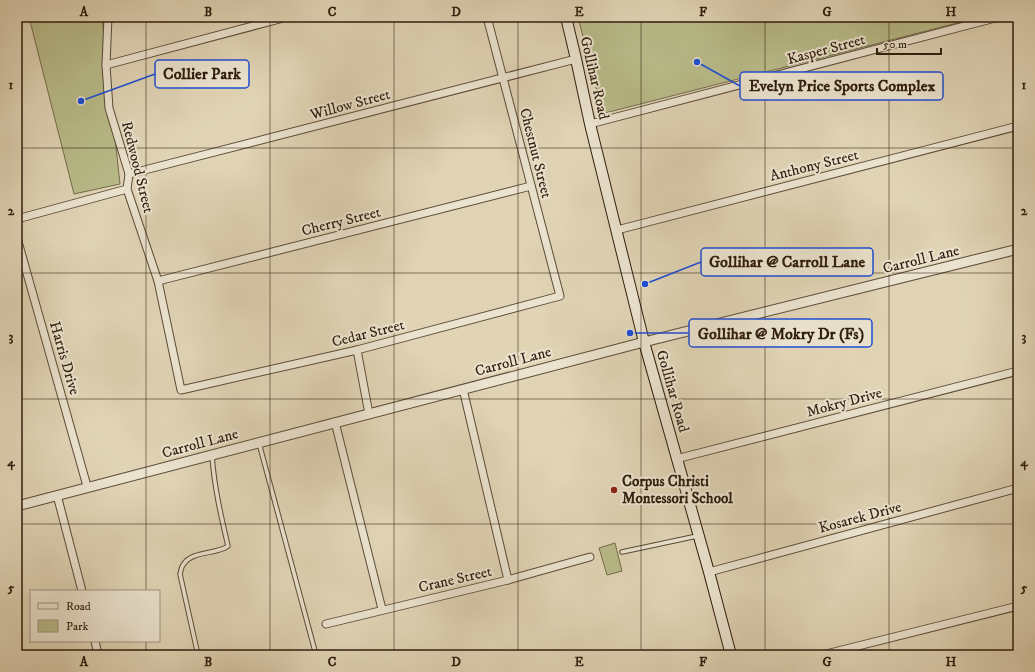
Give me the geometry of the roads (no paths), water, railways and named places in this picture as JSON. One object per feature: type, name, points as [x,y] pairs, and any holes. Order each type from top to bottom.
[{"type":"main road","name":"Gollihar Road","points":[[566,17],[590,124],[644,342],[709,572],[730,655]]},
{"type":"street","name":"Redwood Street","points":[[108,17],[106,65],[109,108],[129,174],[127,189],[158,281],[181,390]]},
{"type":"street","points":[[106,65],[287,17]]},
{"type":"street","name":"Chestnut Street","points":[[487,17],[560,296]]},
{"type":"street","name":"Kasper Street","points":[[590,124],[999,17]]},
{"type":"street","name":"Willow Street","points":[[129,174],[576,59]]},
{"type":"street","name":"Anthony Street","points":[[617,230],[1018,126]]},
{"type":"street","name":"Cherry Street","points":[[158,281],[531,186]]},
{"type":"street","points":[[17,219],[127,189]]},
{"type":"street","name":"Harris Drive","points":[[17,238],[87,486]]},
{"type":"street","name":"Carroll Lane","points":[[17,506],[87,486],[644,342],[1018,249]]},
{"type":"street","name":"Cedar Street","points":[[181,390],[357,350],[560,296]]},
{"type":"street","points":[[357,350],[369,414]]},
{"type":"street","name":"Mokry Drive","points":[[676,459],[1018,371]]},
{"type":"street","points":[[463,389],[508,580]]},
{"type":"street","points":[[335,422],[382,609]]},
{"type":"street","name":"Kosarek Drive","points":[[709,572],[1018,488]]},
{"type":"street","points":[[57,495],[82,590]]},
{"type":"street","name":"Crane Street","points":[[326,624],[382,609],[508,580],[590,556]]},
{"type":"street","points":[[822,655],[1018,606]]},
{"type":"street","points":[[95,642],[98,655]]},
{"type":"lane","points":[[259,442],[316,655]]},
{"type":"lane","points":[[198,655],[180,574],[183,565],[192,558],[203,553],[224,549],[228,546],[216,492],[212,454]]},
{"type":"lane","points":[[622,552],[698,536]]},
{"type":"place","name":"Evelyn Price Sports Complex","points":[[697,62]]},
{"type":"place","name":"Collier Park","points":[[81,101]]},
{"type":"place","name":"Gollihar @ Carroll Lane","points":[[645,284]]},
{"type":"place","name":"Gollihar @ Mokry Dr (Fs)","points":[[630,333]]},
{"type":"place","name":"Corpus Christi Montessori School","points":[[614,490]]}]
